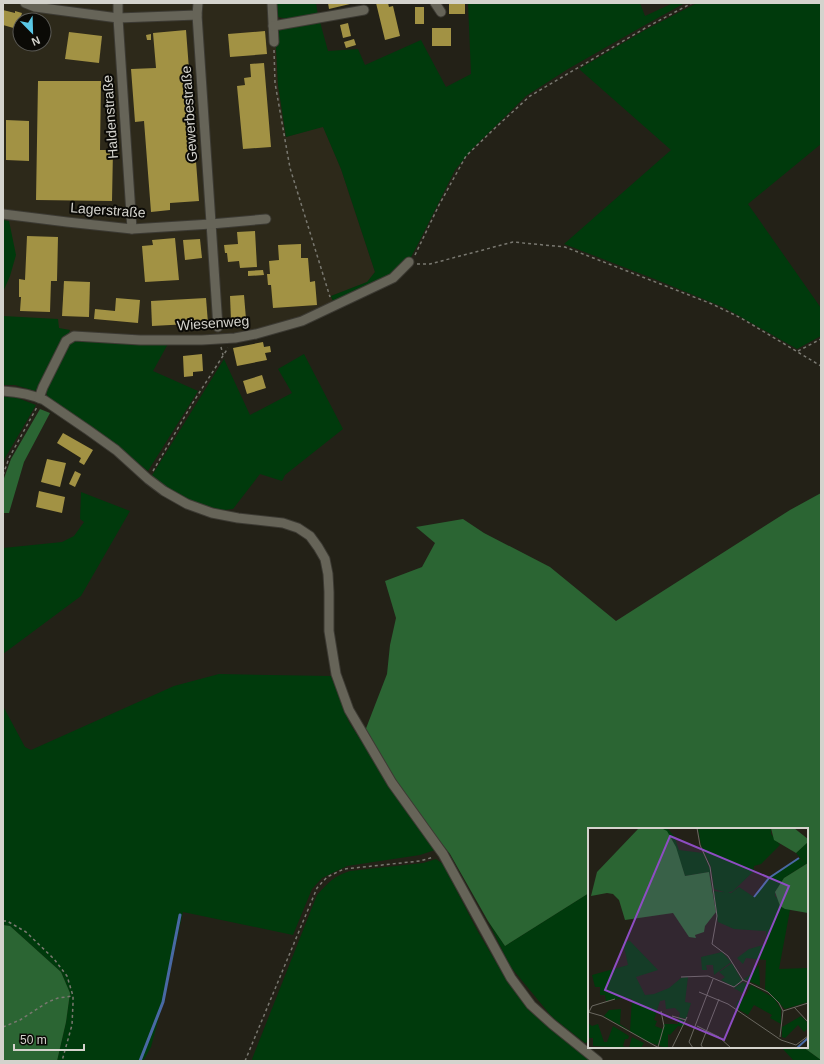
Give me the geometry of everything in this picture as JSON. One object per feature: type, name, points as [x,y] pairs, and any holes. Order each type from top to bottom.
[{"type":"street","points":[[25,3],[35,6],[118,18],[197,15]]},
{"type":"street","name":"Haldenstraße","points":[[118,3],[132,228]]},
{"type":"street","name":"Gewerbestraße","points":[[198,3],[197,15],[211,224]]},
{"type":"street","points":[[272,3],[274,42]]},
{"type":"street","points":[[435,3],[441,12]]},
{"type":"street","points":[[274,26],[364,10]]},
{"type":"street","name":"Lagerstraße","points":[[3,214],[132,228],[211,224],[266,219]]},
{"type":"street","points":[[211,224],[218,327]]},
{"type":"street","name":"Wiesenweg","points":[[40,398],[43,386],[66,342],[74,336],[140,340],[202,340],[235,338],[256,334],[302,321],[331,308],[393,278],[409,262]]},
{"type":"street","points":[[3,391],[16,392],[40,398],[116,450],[148,479],[164,491],[187,504],[212,513],[238,518],[283,523],[298,528],[310,536],[325,559],[328,574],[329,631],[336,674],[349,710],[392,783],[443,854],[511,978],[531,1005],[598,1061]]},
{"type":"path","points":[[692,3],[530,96],[495,128],[466,156],[439,205],[417,252],[409,262],[420,265],[430,264],[513,242],[565,247],[712,304],[741,318],[821,366]]},
{"type":"path","points":[[274,42],[275,83],[290,168],[330,299],[331,308]]},
{"type":"path","points":[[148,479],[192,404],[235,338]]},
{"type":"path","points":[[798,352],[821,339]]},
{"type":"path","points":[[3,475],[9,458],[40,398]]},
{"type":"path","points":[[245,1061],[317,888],[327,877],[344,869],[420,861],[443,854]]},
{"type":"path","points":[[3,921],[6,921],[26,932],[54,959],[67,976],[74,996],[72,1025],[62,1061]]},
{"type":"path","points":[[3,1027],[20,1020],[48,1002],[58,998],[74,996]]},
{"type":"shaded area","points":[[3,3],[274,3],[278,85],[286,137],[323,126],[341,169],[375,272],[368,282],[331,296],[334,304],[315,313],[226,336],[169,342],[3,331]]},
{"type":"green space","points":[[274,3],[316,3],[318,16],[292,20],[278,17],[274,11]]},
{"type":"green space","points":[[468,3],[640,3],[645,16],[673,3],[685,3],[568,69],[526,96],[473,148],[455,170],[410,259],[393,276],[334,304],[331,296],[367,282],[375,272],[341,169],[323,127],[286,137],[278,85],[275,31],[280,28],[320,22],[328,51],[358,49],[365,65],[421,40],[446,87],[471,74]]},
{"type":"green space","points":[[697,3],[821,3],[821,144],[748,204],[821,308],[821,336],[797,349],[725,308],[564,244],[671,150],[579,69],[645,30]]},
{"type":"green space","points":[[3,220],[9,221],[16,255],[10,276],[3,292]]},
{"type":"green space","points":[[3,316],[58,319],[59,328],[70,330],[62,340],[41,385],[35,391],[15,385],[3,385]]},
{"type":"green space","points":[[78,338],[169,342],[153,371],[198,391],[148,471],[113,443],[48,397],[46,392],[69,345]]},
{"type":"green space","points":[[304,354],[343,429],[285,475],[282,481],[260,474],[233,509],[224,510],[206,507],[196,503],[176,493],[151,477],[224,359],[250,415],[292,393],[278,369]]},
{"type":"green space","points":[[3,396],[15,397],[36,405],[5,458],[3,466]]},
{"type":"green space","points":[[40,409],[50,413],[24,462],[9,513],[3,513],[3,481],[11,459]]},
{"type":"green space","points":[[81,492],[130,511],[81,596],[3,654],[3,548],[62,542],[74,536],[84,522],[80,519]]},
{"type":"green space","points":[[821,493],[821,1060],[804,1048],[808,1048],[808,828],[588,828],[588,894],[505,946],[488,921],[450,854],[406,798],[365,731],[387,674],[390,645],[396,618],[385,581],[422,567],[435,543],[416,527],[463,519],[484,533],[550,567],[616,621],[790,510]]},
{"type":"green space","points":[[219,674],[331,676],[349,722],[435,850],[420,855],[347,866],[322,878],[312,889],[293,935],[183,912],[163,1002],[151,1047],[143,1061],[57,1061],[66,1022],[70,993],[61,972],[10,926],[3,925],[3,706],[25,747],[31,750],[174,686]]},
{"type":"green space","points":[[436,859],[443,864],[477,930],[506,979],[528,1008],[551,1029],[592,1061],[253,1061],[252,1059],[317,895],[325,886],[340,875],[350,871],[423,863]]},
{"type":"green space","points":[[588,894],[588,1042],[585,1043],[552,1017],[510,966],[488,921],[505,946]]},
{"type":"green space","points":[[3,925],[10,926],[61,972],[70,993],[66,1022],[57,1061],[3,1061]]},
{"type":"green space","points":[[782,1048],[804,1048],[821,1060],[821,1061],[794,1061]]},
{"type":"building","points":[[328,3],[350,3],[350,4],[329,9]]},
{"type":"building","points":[[376,3],[388,3],[389,7],[393,6],[400,36],[385,40]]},
{"type":"building","points":[[449,3],[465,3],[465,14],[449,14]]},
{"type":"building","points":[[415,7],[424,7],[424,24],[415,24]]},
{"type":"building","points":[[3,10],[12,12],[12,28],[3,25]]},
{"type":"building","points":[[348,23],[351,36],[343,38],[340,25]]},
{"type":"building","points":[[432,28],[451,28],[451,46],[432,46]]},
{"type":"building","points":[[186,30],[199,201],[170,203],[170,210],[151,212],[144,121],[135,122],[131,69],[156,68],[153,33]]},
{"type":"building","points":[[265,31],[267,54],[230,57],[228,34]]},
{"type":"building","points":[[69,32],[102,36],[99,63],[65,59]]},
{"type":"building","points":[[151,34],[151,40],[147,40],[146,35]]},
{"type":"building","points":[[354,39],[356,45],[346,48],[344,42]]},
{"type":"building","points":[[264,63],[271,147],[243,149],[237,86],[245,85],[244,78],[251,77],[250,64]]},
{"type":"building","points":[[38,81],[101,81],[100,150],[113,150],[112,201],[36,200]]},
{"type":"building","points":[[6,120],[29,121],[29,161],[6,160]]},
{"type":"building","points":[[255,231],[257,267],[240,268],[239,261],[228,262],[224,245],[238,244],[237,232]]},
{"type":"building","points":[[27,236],[58,237],[57,281],[51,281],[50,312],[20,311],[21,297],[19,297],[19,279],[25,280]]},
{"type":"building","points":[[175,238],[179,280],[145,282],[142,246],[153,245],[152,240]]},
{"type":"building","points":[[200,239],[202,258],[185,260],[183,240]]},
{"type":"building","points":[[301,244],[301,258],[308,258],[310,282],[315,281],[317,305],[273,308],[271,285],[268,285],[267,274],[270,274],[269,261],[279,260],[278,245]]},
{"type":"building","points":[[263,270],[264,275],[248,276],[248,271]]},
{"type":"building","points":[[64,281],[90,282],[89,317],[62,316]]},
{"type":"building","points":[[244,295],[246,319],[231,320],[230,296]]},
{"type":"building","points":[[116,298],[140,300],[138,323],[94,319],[95,309],[115,311]]},
{"type":"building","points":[[206,298],[208,323],[152,326],[151,301]]},
{"type":"building","points":[[263,342],[264,347],[270,346],[271,352],[265,353],[267,360],[237,366],[233,348]]},
{"type":"building","points":[[202,354],[203,371],[193,372],[193,376],[184,377],[183,356]]},
{"type":"building","points":[[262,375],[266,388],[247,394],[243,381]]},
{"type":"building","points":[[63,433],[93,450],[84,465],[79,462],[81,458],[57,443]]},
{"type":"building","points":[[47,459],[66,463],[60,487],[41,482]]},
{"type":"building","points":[[75,471],[81,474],[75,487],[69,484]]},
{"type":"building","points":[[39,491],[65,497],[62,513],[36,507]]},
{"type":"waterway","points":[[140,1061],[163,1002],[180,915]]}]
